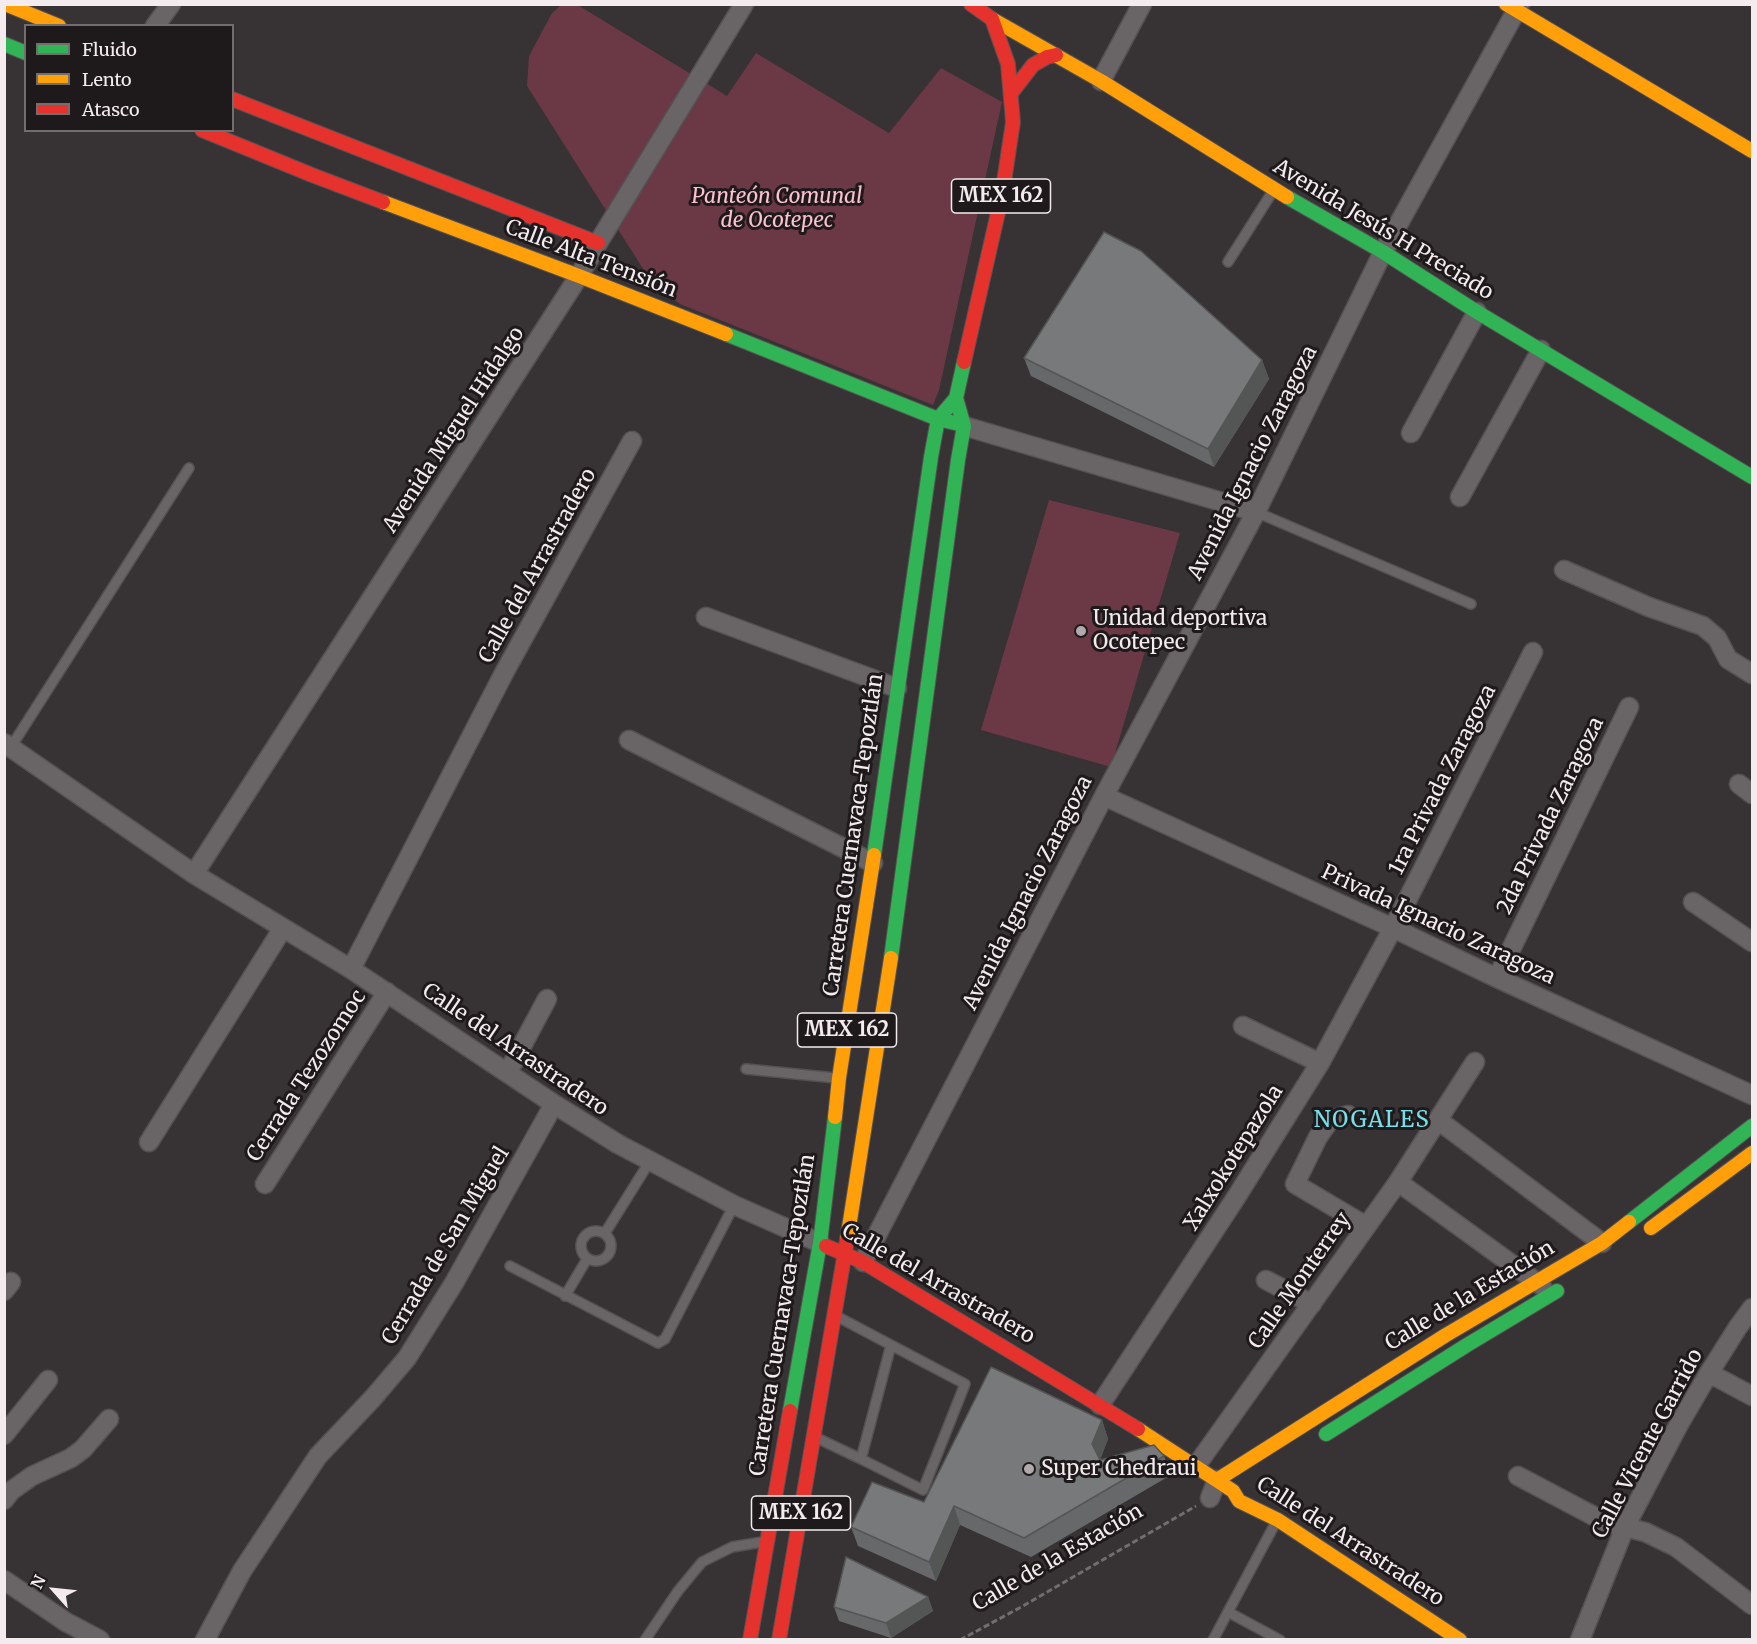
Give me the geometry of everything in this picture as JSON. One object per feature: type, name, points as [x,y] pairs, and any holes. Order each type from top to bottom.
[{"type":"main road","points":[[972,4],[992,19]]},
{"type":"main road","points":[[1514,7],[1752,151]]},
{"type":"main road","points":[[6,9],[53,24]]},
{"type":"main road","name":"Avenida Jesús H Preciado","points":[[992,19],[1101,81],[1274,189],[1383,252],[1477,312],[1752,477]]},
{"type":"main road","name":"MEX 162","points":[[779,1640],[845,1255],[900,898],[964,426],[957,398],[1002,195],[1013,122],[1008,64],[992,19]]},
{"type":"main road","points":[[4,44],[24,52]]},
{"type":"main road","points":[[1012,92],[1033,65],[1056,55]]},
{"type":"main road","name":"Calle Alta Tensión","points":[[237,101],[327,142],[443,182],[598,243]]},
{"type":"main road","name":"Calle Alta Tensión","points":[[234,131],[314,171],[404,209],[938,419],[964,426]]},
{"type":"main road","points":[[404,209],[443,182]]},
{"type":"main road","name":"MEX 162","points":[[938,419],[957,398]]},
{"type":"main road","name":"Carretera Cuernavaca-Tepoztlán","points":[[750,1640],[820,1243],[839,1078],[938,419]]},
{"type":"main road","name":"Calle de la Estación","points":[[1217,1480],[1446,1335],[1602,1243],[1752,1126]]},
{"type":"main road","points":[[1644,1233],[1752,1153]]},
{"type":"main road","name":"Calle del Arrastradero","points":[[820,1243],[863,1262],[1100,1405],[1217,1480],[1237,1488],[1239,1501],[1278,1520],[1460,1640]]},
{"type":"main road","name":"Calle de la Estación","points":[[1315,1441],[1571,1282]]},
{"type":"street","points":[[156,24],[171,4]]},
{"type":"street","name":"Avenida Miguel Hidalgo","points":[[194,874],[579,276],[744,4]]},
{"type":"street","points":[[1101,81],[1142,4]]},
{"type":"street","name":"Avenida Ignacio Zaragoza","points":[[863,1262],[1104,796],[1257,512],[1383,252],[1514,7]]},
{"type":"street","points":[[1411,433],[1477,312]]},
{"type":"street","points":[[1460,497],[1541,350]]},
{"type":"street","points":[[964,426],[1257,512]]},
{"type":"street","name":"Calle del Arrastradero","points":[[351,969],[504,674],[632,441]]},
{"type":"street","points":[[1564,570],[1649,607],[1703,626],[1717,638],[1728,660],[1752,674]]},
{"type":"street","points":[[706,617],[897,688]]},
{"type":"street","name":"1ra Privada Zaragoza","points":[[1393,928],[1533,652]]},
{"type":"street","name":"2da Privada Zaragoza","points":[[1497,978],[1629,707]]},
{"type":"street","points":[[629,740],[873,863]]},
{"type":"street","name":"Calle del Arrastradero","points":[[8,745],[194,874],[351,969],[618,1144],[734,1205],[820,1243]]},
{"type":"street","name":"Privada Ignacio Zaragoza","points":[[1104,796],[1752,1095]]},
{"type":"street","points":[[1693,902],[1752,942]]},
{"type":"street","points":[[149,1142],[283,928]]},
{"type":"street","name":"Xalxokotepazola","points":[[1100,1405],[1237,1196],[1320,1063],[1393,928]]},
{"type":"street","name":"Cerrada Tezozomoc","points":[[265,1184],[387,992]]},
{"type":"street","points":[[508,1072],[547,999]]},
{"type":"street","points":[[1243,1026],[1320,1063]]},
{"type":"street","name":"Calle Monterrey","points":[[1196,1466],[1398,1182],[1475,1062]]},
{"type":"street","name":"Cerrada de San Miguel","points":[[205,1640],[242,1571],[318,1456],[374,1398],[407,1358],[454,1283],[554,1104]]},
{"type":"street","points":[[1348,1115],[1330,1120],[1318,1137],[1295,1184],[1366,1226]]},
{"type":"street","points":[[1438,1120],[1602,1243]]},
{"type":"street","points":[[1398,1182],[1553,1294]]},
{"type":"street","points":[[1266,1280],[1312,1304]]},
{"type":"street","name":"Calle Vicente Garrido","points":[[1580,1640],[1625,1527],[1678,1426],[1709,1373],[1752,1308]]},
{"type":"street","points":[[1709,1373],[1752,1396]]},
{"type":"street","points":[[4,1435],[48,1380]]},
{"type":"street","points":[[4,1500],[11,1491],[32,1476],[71,1458],[83,1449],[109,1419]]},
{"type":"street","points":[[1518,1476],[1607,1523],[1645,1532],[1676,1547],[1752,1605]]},
{"type":"street","points":[[1210,1498],[1217,1480]]},
{"type":"street","points":[[1210,1498],[1237,1488]]},
{"type":"street","points":[[4,1580],[66,1622],[100,1640]]},
{"type":"lane","points":[[1228,262],[1274,189]]},
{"type":"lane","points":[[8,745],[189,468]]},
{"type":"lane","points":[[1257,512],[1471,604]]},
{"type":"lane","points":[[746,1069],[839,1078]]},
{"type":"lane","points":[[605,1233],[650,1161]]},
{"type":"lane","points":[[510,1266],[652,1341],[658,1342],[665,1339],[734,1205]]},
{"type":"lane","points":[[591,1230],[605,1233],[611,1245],[610,1252],[600,1261],[587,1259],[580,1247],[585,1234],[591,1230]]},
{"type":"lane","points":[[565,1296],[587,1259]]},
{"type":"lane","points":[[814,1437],[923,1490],[965,1384],[835,1315]]},
{"type":"lane","points":[[861,1460],[891,1345]]},
{"type":"lane","points":[[1213,1640],[1278,1520]]},
{"type":"lane","points":[[645,1640],[678,1591],[702,1562],[732,1547],[767,1542]]},
{"type":"lane","points":[[1228,1612],[1280,1640]]},
{"type":"path","name":"Calle de la Estación","points":[[960,1640],[1210,1498]]},
{"type":"green space","name":"Panteón Comunal de Ocotepec","points":[[576,4],[727,96],[756,53],[889,133],[941,68],[1002,102],[939,390],[933,405],[680,304],[652,283],[527,86],[529,56],[552,13],[561,5]]},
{"type":"green space","name":"Unidad deportiva Ocotepec","points":[[1049,500],[1180,533],[1111,767],[981,730]]},
{"type":"building","points":[[1104,232],[1141,251],[1262,360],[1208,449],[1024,358]]},
{"type":"building","name":"Super Chedraui","points":[[991,1367],[1102,1420],[1092,1444],[1100,1460],[1154,1445],[1164,1456],[1024,1538],[954,1506],[929,1562],[851,1527],[872,1482],[924,1502]]},
{"type":"building","points":[[846,1557],[928,1597],[886,1623],[834,1607]]},
{"type":"traffic: fast","points":[[4,44],[24,52]]},
{"type":"traffic: fast","points":[[1287,197],[1383,252],[1477,312],[1752,477]]},
{"type":"traffic: fast","points":[[726,334],[938,419],[959,424]]},
{"type":"traffic: fast","points":[[874,855],[931,457],[938,419],[956,398],[964,362]]},
{"type":"traffic: fast","points":[[891,958],[964,426],[956,398]]},
{"type":"traffic: fast","points":[[790,1411],[820,1243],[835,1117]]},
{"type":"traffic: fast","points":[[1629,1222],[1752,1126]]},
{"type":"traffic: fast","points":[[1326,1434],[1557,1291]]},
{"type":"traffic: slow","points":[[5,4],[54,24]]},
{"type":"traffic: slow","points":[[1506,4],[1752,151]]},
{"type":"traffic: slow","points":[[992,19],[1101,81],[1287,197]]},
{"type":"traffic: slow","points":[[383,202],[726,334]]},
{"type":"traffic: slow","points":[[835,1117],[874,855]]},
{"type":"traffic: slow","points":[[847,1240],[891,958]]},
{"type":"traffic: slow","points":[[1651,1228],[1752,1153]]},
{"type":"traffic: slow","points":[[1217,1480],[1446,1335],[1602,1243],[1629,1222]]},
{"type":"traffic: slow","points":[[1138,1429],[1233,1491],[1239,1501],[1278,1520],[1460,1640]]},
{"type":"traffic: jam","points":[[964,362],[1002,195],[1013,122],[1008,64],[992,19],[971,4]]},
{"type":"traffic: jam","points":[[1012,92],[1033,65],[1056,55]]},
{"type":"traffic: jam","points":[[234,100],[598,243]]},
{"type":"traffic: jam","points":[[207,132],[383,202]]},
{"type":"traffic: jam","points":[[779,1640],[847,1240]]},
{"type":"traffic: jam","points":[[826,1246],[863,1262],[1138,1429]]},
{"type":"traffic: jam","points":[[750,1640],[790,1411]]},
{"type":"place","name":"Unidad deportiva Ocotepec","points":[[1081,631]]},
{"type":"place","name":"Super Chedraui","points":[[1029,1469]]},
{"type":"district","name":"NOGALES","points":[[1372,1121]]}]
